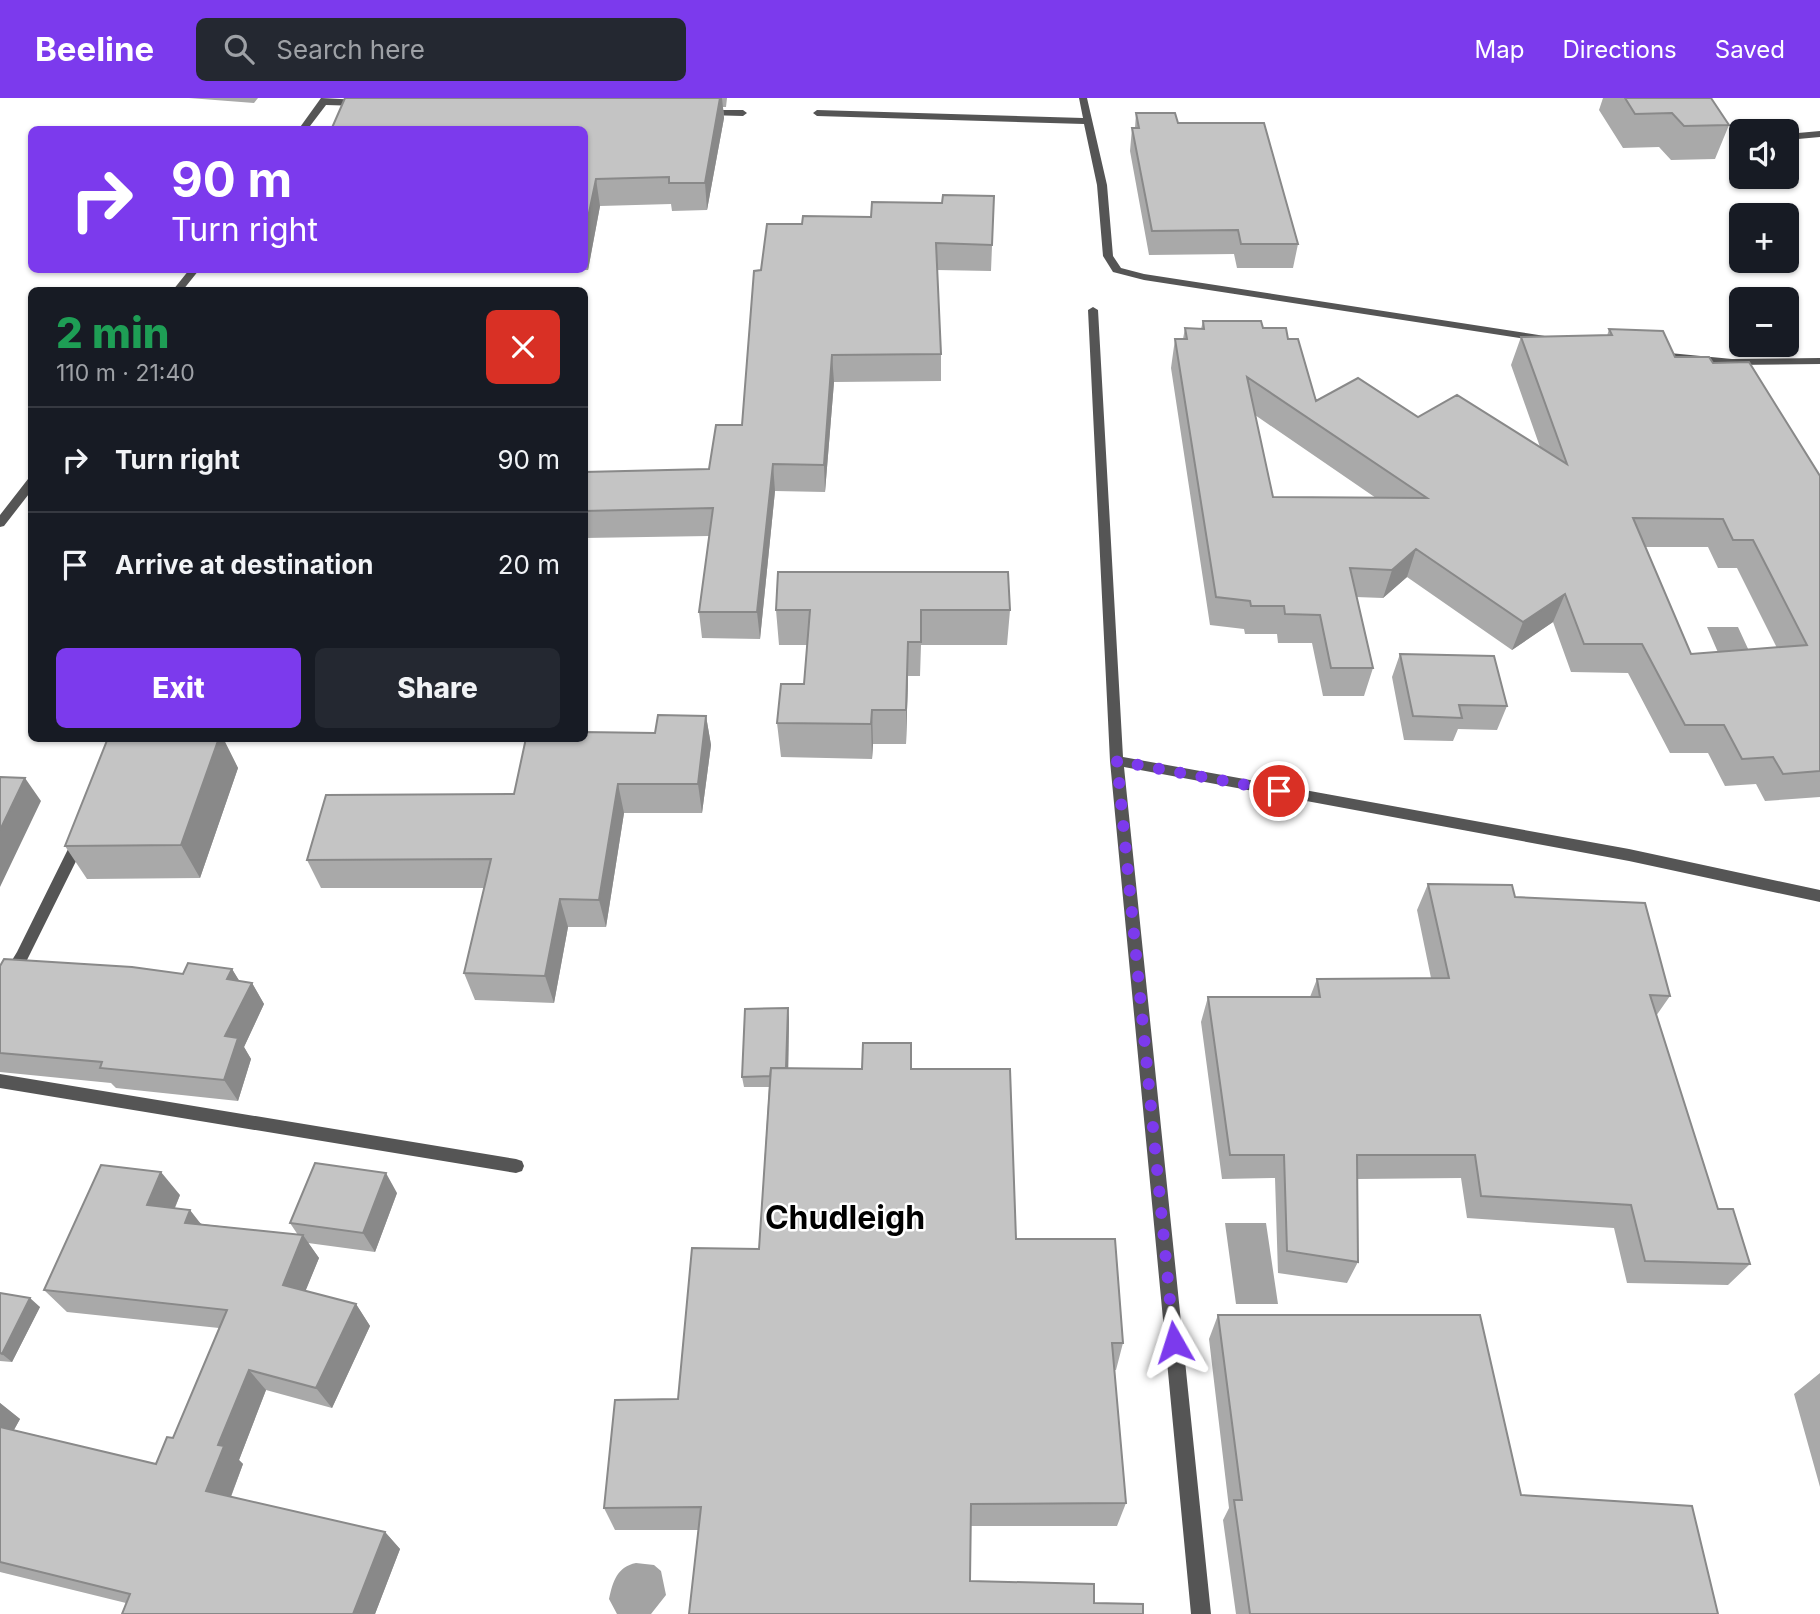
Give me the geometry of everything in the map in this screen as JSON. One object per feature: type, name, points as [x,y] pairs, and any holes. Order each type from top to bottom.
[{"type":"street","points":[[1083,98],[1102,185],[1108,256],[1117,270],[1143,277],[1563,342]]},
{"type":"street","points":[[305,126],[325,100],[376,104]]},
{"type":"street","points":[[702,112],[743,113]]},
{"type":"street","points":[[817,113],[1088,121]]},
{"type":"street","points":[[1799,136],[1820,134]]},
{"type":"street","points":[[180,287],[192,273]]},
{"type":"street","points":[[1093,310],[1117,761],[1201,1614]]},
{"type":"street","points":[[1643,353],[1732,362],[1820,361]]},
{"type":"street","points":[[0,523],[28,487]]},
{"type":"street","points":[[1117,761],[1629,855],[1820,896]]},
{"type":"street","points":[[0,993],[22,956],[87,823]]},
{"type":"street","points":[[0,1081],[516,1166]]},
{"type":"shaded area","points":[[1707,627],[1738,627],[1761,677],[1729,678]]},
{"type":"shaded area","points":[[1225,1223],[1266,1223],[1278,1304],[1236,1304]]},
{"type":"shaded area","points":[[636,1563],[654,1565],[661,1571],[666,1595],[651,1614],[617,1614],[609,1599],[614,1581],[620,1571]]},
{"type":"building","points":[[345,98],[720,98],[705,183],[669,183],[669,177],[596,179],[588,218],[588,126],[333,126]]},
{"type":"building","points":[[1625,98],[1711,98],[1729,125],[1684,126],[1672,113],[1635,114]]},
{"type":"building","points":[[1136,113],[1175,113],[1178,123],[1264,123],[1298,244],[1241,244],[1238,230],[1152,231],[1132,128],[1139,128]]},
{"type":"building","points":[[943,195],[994,196],[992,245],[936,243],[941,354],[832,355],[824,465],[773,464],[757,612],[699,612],[713,508],[588,511],[588,472],[709,469],[716,425],[742,425],[754,271],[761,270],[767,224],[802,224],[803,216],[871,217],[872,202],[942,203]]},
{"type":"building","points":[[1203,321],[1261,321],[1263,328],[1286,328],[1288,339],[1298,339],[1316,401],[1358,378],[1418,417],[1457,395],[1567,464],[1521,337],[1612,335],[1609,329],[1663,331],[1675,357],[1709,357],[1713,363],[1749,362],[1820,476],[1820,771],[1783,774],[1773,757],[1742,759],[1724,725],[1685,725],[1642,644],[1584,644],[1565,594],[1523,622],[1416,549],[1392,570],[1350,568],[1373,668],[1331,668],[1320,615],[1285,614],[1284,606],[1251,606],[1250,601],[1216,597],[1175,339],[1187,339],[1185,328],[1204,329]],"holes":[[[1247,377],[1427,498],[1273,497]],[[1633,518],[1723,519],[1733,540],[1753,540],[1807,645],[1691,654]]]},
{"type":"building","points":[[778,572],[1008,572],[1010,610],[921,610],[921,642],[908,642],[906,710],[872,710],[871,724],[777,723],[781,684],[804,684],[810,610],[776,610]]},
{"type":"building","points":[[1400,654],[1494,656],[1507,706],[1459,705],[1462,718],[1413,716]]},
{"type":"building","points":[[658,715],[706,716],[698,784],[618,784],[599,900],[560,899],[545,976],[464,973],[491,859],[307,860],[326,795],[514,794],[525,742],[588,742],[588,732],[655,733]]},
{"type":"building","points":[[106,742],[218,742],[181,845],[65,846]]},
{"type":"building","points":[[0,777],[25,778],[0,830]]},
{"type":"building","points":[[1428,884],[1512,885],[1515,897],[1645,903],[1670,996],[1650,995],[1718,1209],[1733,1209],[1750,1264],[1645,1261],[1631,1205],[1481,1196],[1475,1155],[1357,1155],[1358,1262],[1287,1251],[1284,1155],[1230,1155],[1208,997],[1320,997],[1317,979],[1449,978]]},
{"type":"building","points":[[4,959],[132,967],[183,974],[188,963],[232,969],[227,979],[252,983],[225,1036],[238,1038],[224,1080],[100,1068],[102,1062],[0,1053],[0,966]]},
{"type":"building","points":[[788,1008],[786,1068],[771,1068],[770,1076],[742,1077],[745,1009]]},
{"type":"building","points":[[863,1043],[911,1043],[911,1069],[1010,1069],[1016,1239],[1115,1239],[1123,1343],[1112,1343],[1126,1503],[971,1504],[970,1581],[1094,1584],[1094,1603],[1143,1604],[1143,1614],[689,1614],[701,1507],[604,1508],[615,1400],[678,1399],[692,1248],[759,1249],[771,1068],[862,1069]]},
{"type":"building","points":[[315,1163],[386,1173],[363,1233],[290,1223]]},
{"type":"building","points":[[101,1165],[161,1172],[147,1205],[190,1210],[185,1223],[303,1235],[283,1285],[356,1304],[316,1388],[249,1370],[218,1445],[224,1446],[206,1491],[385,1532],[353,1614],[122,1614],[130,1594],[0,1562],[0,1427],[156,1464],[167,1437],[173,1438],[227,1310],[44,1290]]},
{"type":"building","points":[[0,1293],[30,1298],[2,1354],[0,1353]]},
{"type":"building","points":[[1218,1315],[1480,1315],[1521,1495],[1692,1506],[1718,1614],[1250,1614],[1234,1500],[1242,1500]]},
{"type":"district","name":"Chudleigh","points":[[845,1217]]},
{"type":"route","points":[[1174,1342],[1117,761],[1279,791]]}]
